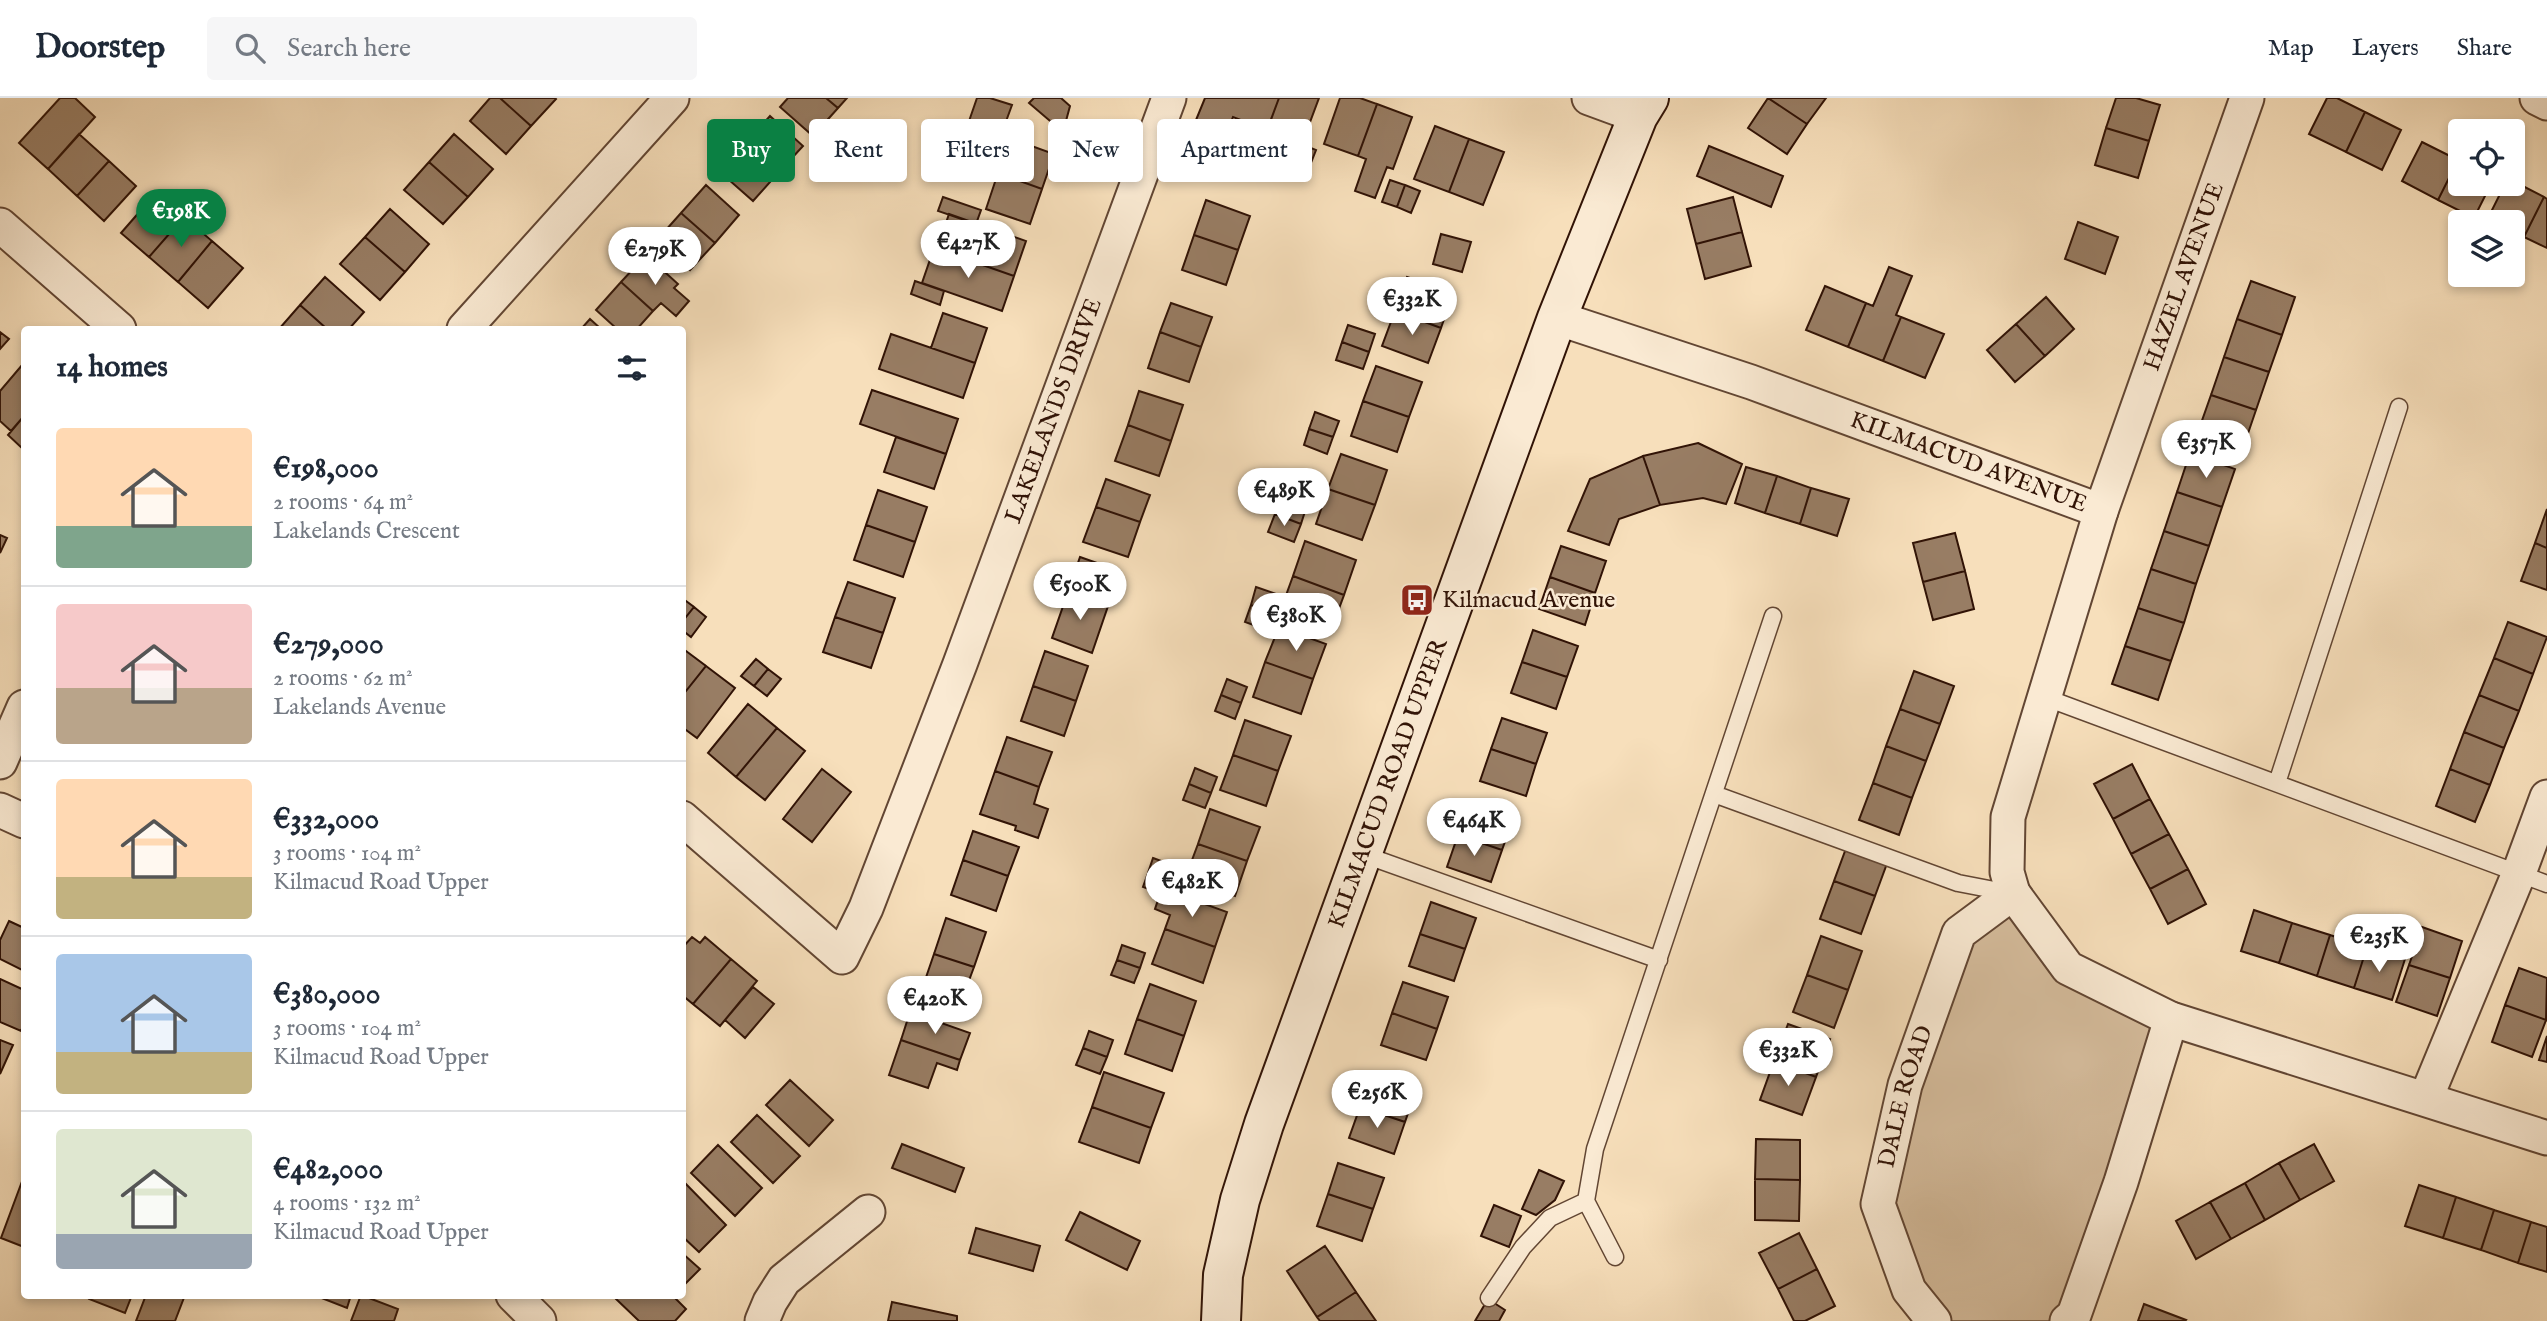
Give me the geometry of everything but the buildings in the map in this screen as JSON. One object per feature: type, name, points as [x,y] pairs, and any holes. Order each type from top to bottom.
[{"type":"street","points":[[467,326],[672,98]]},
{"type":"street","name":"LAKELANDS DRIVE","points":[[686,821],[842,957],[866,908],[960,664],[1169,98]]},
{"type":"street","points":[[1589,98],[1644,107]]},
{"type":"street","name":"HAZEL AVENUE","points":[[2044,697],[2101,511],[2247,98]]},
{"type":"street","points":[[2538,98],[2547,103]]},
{"type":"street","name":"KILMACUD ROAD UPPER","points":[[1221,1321],[1223,1275],[1240,1200],[1268,1111],[1557,318],[1644,107]]},
{"type":"street","points":[[0,225],[116,326]]},
{"type":"street","name":"KILMACUD AVENUE","points":[[1557,318],[1751,382],[2101,511]]},
{"type":"street","points":[[2044,697],[2008,817],[2007,872],[2013,893],[2068,968],[2171,1019],[2547,1138]]},
{"type":"street","points":[[0,762],[21,714]]},
{"type":"street","points":[[2426,1098],[2533,878],[2547,797]]},
{"type":"street","points":[[0,810],[21,820]]},
{"type":"street","name":"DALE ROAD","points":[[1934,1321],[1909,1290],[1878,1204],[1905,1085],[1959,933],[2013,893]]},
{"type":"street","points":[[2067,1321],[2074,1315],[2121,1182],[2171,1019]]},
{"type":"street","points":[[762,1321],[784,1280],[869,1212]]},
{"type":"street","points":[[517,1299],[539,1321]]},
{"type":"lane","points":[[2277,783],[2399,407]]},
{"type":"lane","points":[[1615,1257],[1586,1201],[1595,1149],[1773,616]]},
{"type":"lane","points":[[2044,697],[2533,878]]},
{"type":"lane","points":[[1714,794],[1958,883],[2013,893]]},
{"type":"lane","points":[[1362,854],[1659,960]]},
{"type":"lane","points":[[1489,1298],[1523,1247],[1550,1218],[1586,1201]]},
{"type":"shaded area","points":[[2014,894],[2068,969],[2170,1019],[2067,1321],[1935,1321],[1879,1204],[1959,933]]},
{"type":"place","name":"Kilmacud Avenue","points":[[1417,600]]}]
